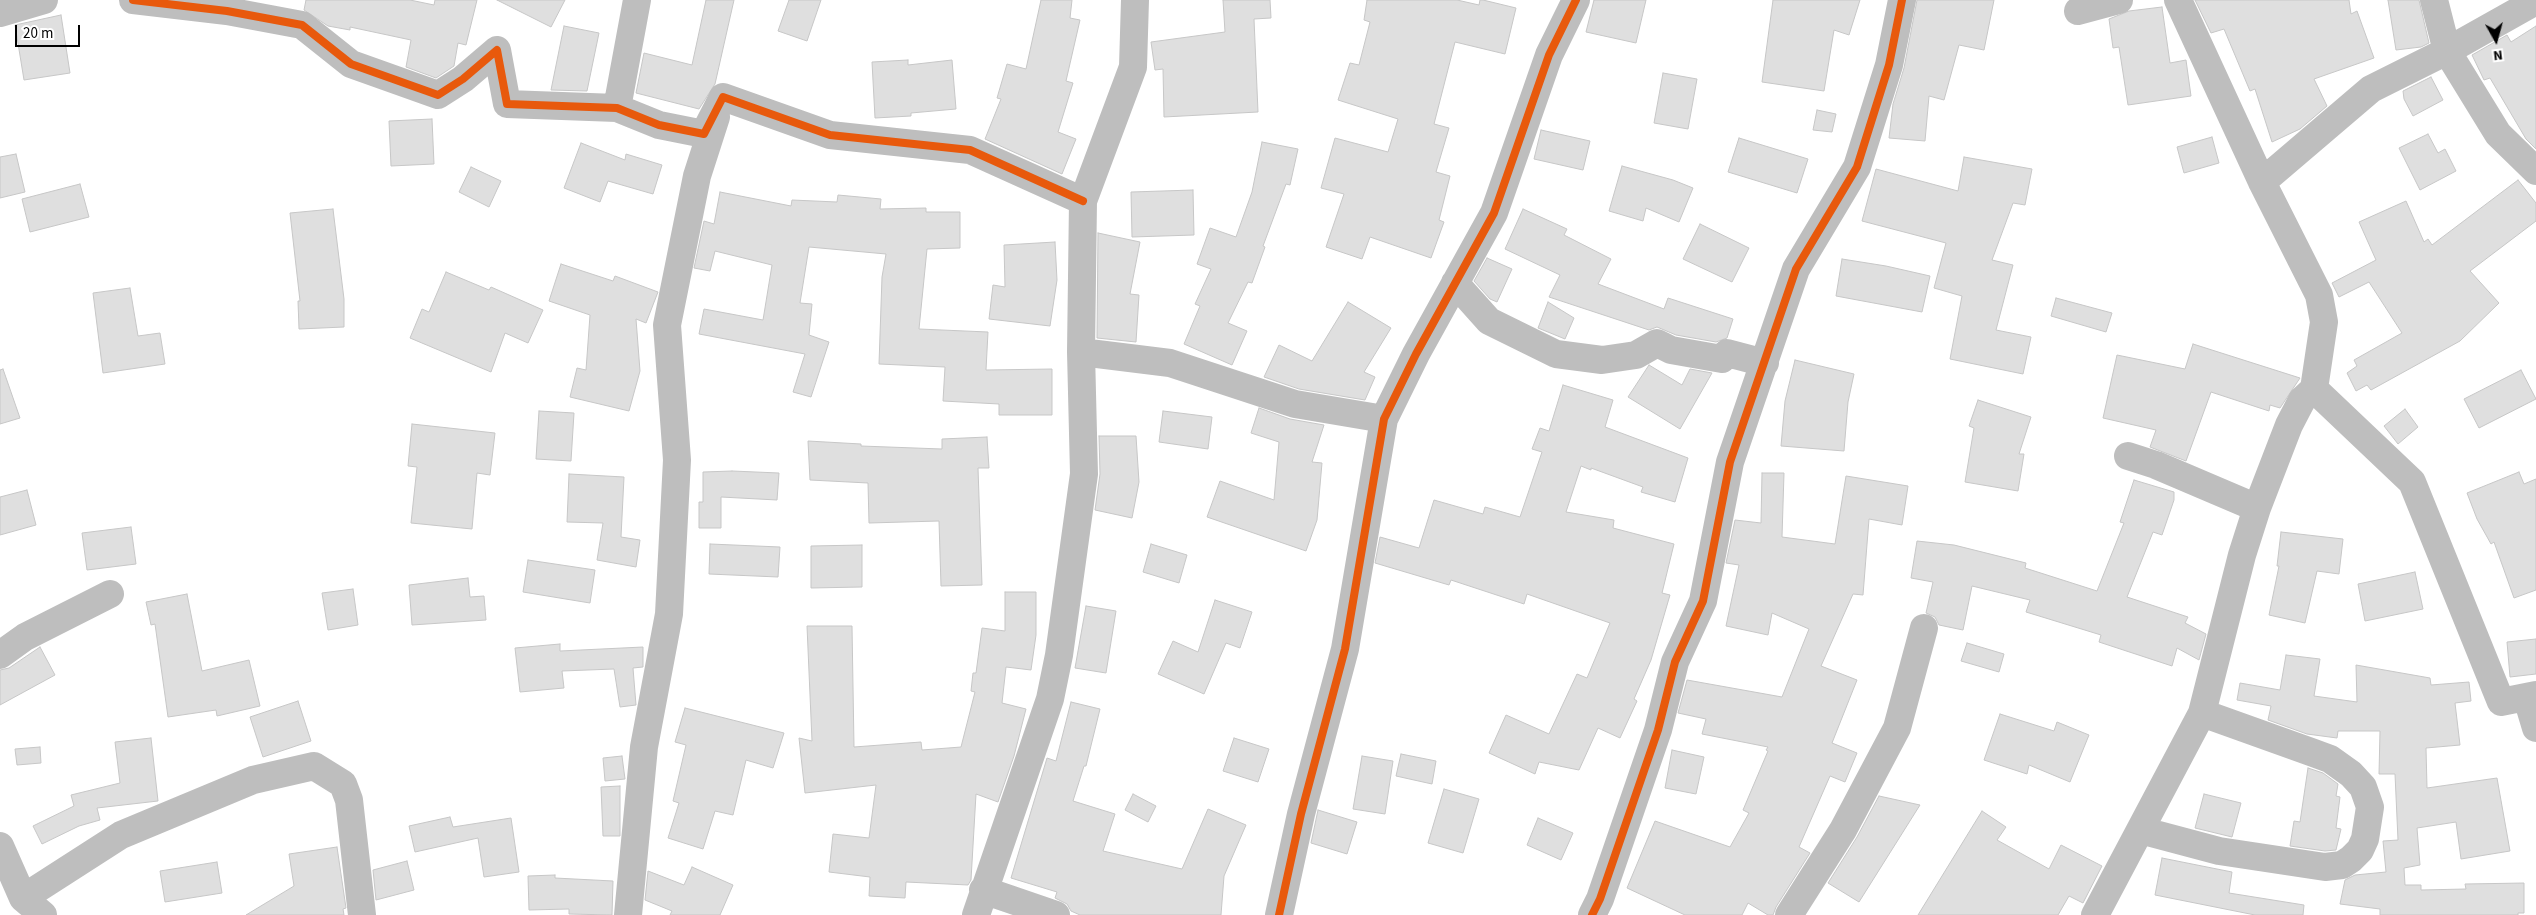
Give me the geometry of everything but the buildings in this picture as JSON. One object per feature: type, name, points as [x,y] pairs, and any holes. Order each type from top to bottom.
[{"type":"street","points":[[0,13],[44,0]]},
{"type":"street","points":[[133,0],[227,11],[302,25],[351,64],[438,95],[463,79],[497,50],[507,104],[617,108],[659,125],[704,134],[723,96]]},
{"type":"street","points":[[617,108],[637,0]]},
{"type":"street","points":[[1056,915],[979,902],[1050,699],[1059,655],[1084,474],[1081,352],[1083,201],[1133,67],[1135,0]]},
{"type":"street","points":[[1279,915],[1301,814],[1345,649],[1384,419],[1416,354],[1494,213],[1548,55],[1576,0]]},
{"type":"street","points":[[1592,915],[1600,899],[1658,730],[1675,662],[1703,601],[1730,462],[1796,269],[1857,167],[1889,65],[1902,0]]},
{"type":"street","points":[[2078,11],[2119,0]]},
{"type":"street","points":[[2095,915],[2202,713],[2242,555],[2256,508],[2289,425],[2302,400],[2314,389],[2324,322],[2319,295],[2262,182],[2178,0]]},
{"type":"street","points":[[2434,0],[2447,52],[2498,134],[2536,171]]},
{"type":"street","points":[[2262,182],[2371,89],[2447,52],[2536,1]]},
{"type":"street","points":[[723,96],[830,136],[970,150],[1083,201]]},
{"type":"street","points":[[628,915],[644,747],[669,614],[678,460],[667,325],[697,176],[723,96]]},
{"type":"street","points":[[1455,283],[1489,321],[1556,354],[1602,360],[1636,355],[1657,344],[1671,350],[1722,359],[1727,354],[1765,363]]},
{"type":"street","points":[[1081,352],[1170,363],[1295,404],[1384,419]]},
{"type":"street","points":[[2314,389],[2412,482],[2501,702],[2532,696],[2536,728]]},
{"type":"street","points":[[2128,456],[2156,465],[2256,508]]},
{"type":"street","points":[[0,655],[25,637],[110,594]]},
{"type":"street","points":[[1789,915],[1843,830],[1897,728],[1924,628]]},
{"type":"street","points":[[2140,830],[2218,851],[2325,867],[2342,865],[2360,850],[2365,840],[2370,807],[2363,787],[2351,774],[2330,759],[2202,713]]},
{"type":"street","points":[[0,846],[33,906],[121,835],[252,780],[314,766],[343,784],[349,800],[362,915]]},
{"type":"cycle path","points":[[133,0],[227,11],[302,25],[351,64],[438,95],[463,79],[497,50],[507,104],[617,108],[659,125],[704,134],[723,97],[830,135],[970,150],[1083,201]]},
{"type":"cycle path","points":[[1279,915],[1301,814],[1345,649],[1384,419],[1416,354],[1494,213],[1549,55],[1576,0]]},
{"type":"cycle path","points":[[1592,915],[1600,899],[1658,730],[1675,662],[1703,601],[1730,462],[1796,269],[1857,167],[1889,65],[1902,0]]}]
